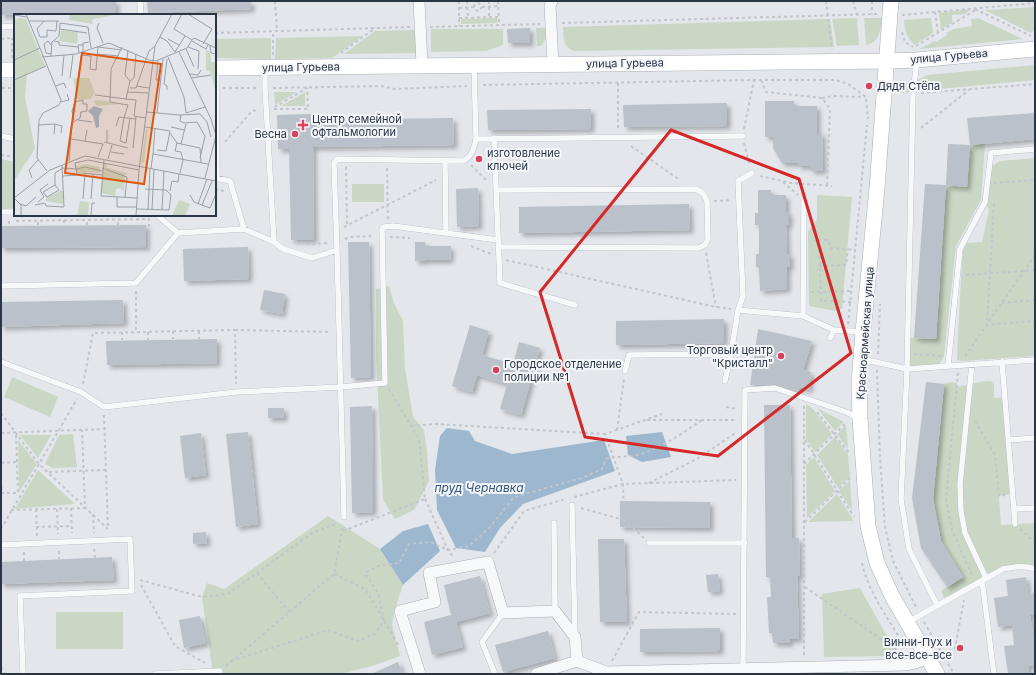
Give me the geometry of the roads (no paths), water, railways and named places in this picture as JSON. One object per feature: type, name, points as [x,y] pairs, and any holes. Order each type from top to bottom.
[{"type":"main road","name":"Красноармейская улица","points":[[896,13],[887,61],[877,188],[863,332],[862,359],[854,420],[868,526],[877,563],[892,596],[908,622],[921,661],[937,674]]},
{"type":"main road","name":"улица Гурьева","points":[[216,68],[887,61],[917,60],[1035,49]]},
{"type":"main road","points":[[1,70],[14,70]]},
{"type":"street","points":[[419,1],[422,65]]},
{"type":"street","points":[[552,1],[550,6],[550,23],[553,64]]},
{"type":"street","points":[[420,674],[400,611],[434,602],[429,573],[488,562],[504,613],[555,611],[575,636],[577,661]]},
{"type":"street","points":[[536,674],[577,661],[606,672],[743,667],[905,665],[921,661]]},
{"type":"lane","points":[[140,1],[141,14]]},
{"type":"lane","points":[[1,27],[14,26]]},
{"type":"lane","points":[[917,60],[913,94],[907,369],[901,499],[909,549],[937,605]]},
{"type":"lane","points":[[344,517],[334,163],[337,159],[468,159],[474,150],[476,139],[474,65]]},
{"type":"lane","points":[[216,68],[216,178],[230,181],[244,229]]},
{"type":"lane","points":[[269,68],[265,88],[274,242]]},
{"type":"lane","points":[[1,136],[14,140]]},
{"type":"lane","points":[[476,139],[743,136]]},
{"type":"lane","points":[[494,138],[500,284],[575,305]]},
{"type":"lane","points":[[948,366],[960,249],[985,202],[991,153],[1035,150]]},
{"type":"lane","points":[[445,160],[446,233]]},
{"type":"lane","points":[[725,381],[738,310],[743,296],[738,181],[752,173]]},
{"type":"lane","points":[[496,190],[696,189],[703,193],[707,201],[708,239],[705,245],[698,248],[498,247]]},
{"type":"lane","points":[[803,316],[804,201]]},
{"type":"lane","points":[[1,212],[14,212]]},
{"type":"lane","points":[[159,216],[178,233],[244,229],[274,242],[283,249],[312,258],[337,250]]},
{"type":"lane","points":[[1,362],[81,392],[104,407],[236,392],[340,387],[385,383],[382,229],[388,226],[498,240]]},
{"type":"lane","points":[[1,286],[136,283],[178,233]]},
{"type":"lane","points":[[738,310],[803,316],[834,330],[863,332]]},
{"type":"lane","points":[[830,338],[834,330]]},
{"type":"lane","points":[[625,371],[629,355],[731,354]]},
{"type":"lane","points":[[862,359],[907,369],[1035,360]]},
{"type":"lane","points":[[1002,362],[1015,524]]},
{"type":"lane","points":[[972,364],[960,484],[961,511],[965,533],[984,579],[994,674]]},
{"type":"lane","points":[[743,667],[745,390],[775,388],[846,412],[854,420]]},
{"type":"lane","points":[[1008,440],[1035,438]]},
{"type":"lane","points":[[572,505],[575,636]]},
{"type":"lane","points":[[1014,509],[1035,508]]},
{"type":"lane","points":[[554,523],[555,611]]},
{"type":"lane","points":[[1,545],[130,539],[132,591],[20,596],[23,674]]},
{"type":"lane","points":[[649,543],[744,543]]},
{"type":"lane","points":[[908,622],[1003,569],[1016,566],[1027,566],[1035,569]]},
{"type":"lane","points":[[495,674],[482,642],[504,613]]},
{"type":"lane","points":[[156,674],[220,671]]},
{"type":"water","name":"пруд Чернавка","points":[[447,428],[469,431],[475,441],[512,454],[604,440],[615,471],[523,504],[500,528],[485,552],[456,548],[437,510],[435,470],[440,436]]},
{"type":"water","points":[[662,432],[671,457],[642,462],[628,455],[626,436]]},
{"type":"water","name":"пруд Чернавка","points":[[428,524],[440,551],[403,585],[380,549],[403,531]]},
{"type":"place","name":"Дядя Стёпа","points":[[869,86]]},
{"type":"place","name":"Центр семейной офтальмологии","points":[[303,125]]},
{"type":"place","name":"Весна","points":[[295,134]]},
{"type":"place","name":"изготовление ключей","points":[[479,159]]},
{"type":"place","name":"Торговый центр \"Кристалл\"","points":[[781,356]]},
{"type":"place","name":"Городское отделение полиции №1","points":[[496,370]]},
{"type":"place","name":"Винни-Пух и все-все-все","points":[[960,648]]}]
